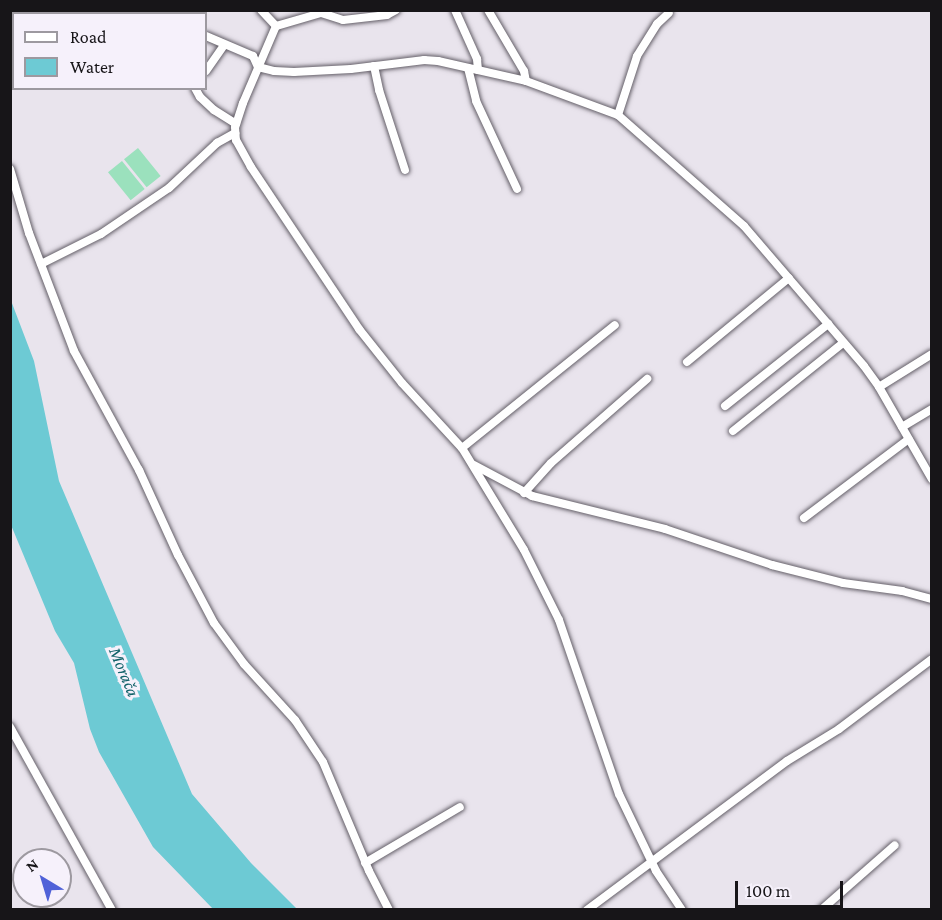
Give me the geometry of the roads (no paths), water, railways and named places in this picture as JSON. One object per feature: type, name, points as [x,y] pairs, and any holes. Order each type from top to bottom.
[{"type":"street","points":[[261,10],[276,26]]},
{"type":"street","points":[[276,26],[321,13],[349,20],[396,10]]},
{"type":"street","points":[[455,10],[477,59],[478,70]]},
{"type":"street","points":[[488,10],[524,71],[525,81]]},
{"type":"street","points":[[618,115],[636,56],[657,24],[669,13]]},
{"type":"street","points":[[276,26],[236,124],[235,134],[251,167],[359,329],[409,391],[462,448],[473,464],[553,605],[577,665],[619,794],[651,860],[682,909]]},
{"type":"street","points":[[207,36],[255,58],[258,67]]},
{"type":"street","points":[[207,70],[224,45]]},
{"type":"street","points":[[258,67],[287,72],[424,60],[525,81],[618,115],[744,225],[879,387],[932,479]]},
{"type":"street","points":[[375,66],[381,99],[405,170]]},
{"type":"street","points":[[468,68],[476,101],[517,189]]},
{"type":"street","points":[[196,90],[200,98],[214,110],[236,124]]},
{"type":"street","points":[[41,264],[101,234],[169,188],[217,143],[235,134]]},
{"type":"street","points":[[10,169],[70,343],[139,470],[209,613],[235,653],[295,720],[310,741],[340,799],[365,863],[389,909]]},
{"type":"street","points":[[687,362],[789,278]]},
{"type":"street","points":[[725,406],[828,324]]},
{"type":"street","points":[[462,448],[615,325]]},
{"type":"street","points":[[733,431],[843,342]]},
{"type":"street","points":[[879,387],[932,354]]},
{"type":"street","points":[[524,493],[551,463],[647,379]]},
{"type":"street","points":[[902,427],[932,409]]},
{"type":"street","points":[[804,519],[909,439]]},
{"type":"street","points":[[473,464],[524,493],[664,529],[772,565],[843,583],[903,591],[932,598]]},
{"type":"street","points":[[587,909],[787,761],[839,729],[932,659]]},
{"type":"street","points":[[10,728],[112,909]]},
{"type":"street","points":[[365,863],[460,807]]},
{"type":"street","points":[[821,909],[895,845]]},
{"type":"water","name":"Morača","points":[[10,298],[34,361],[59,481],[192,794],[251,863],[297,909],[213,909],[153,847],[99,752],[90,729],[74,663],[55,631],[11,525]]}]
